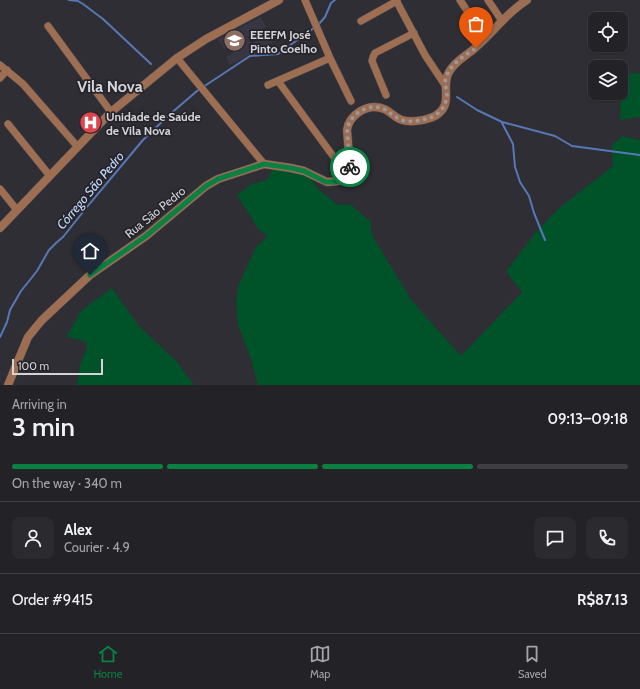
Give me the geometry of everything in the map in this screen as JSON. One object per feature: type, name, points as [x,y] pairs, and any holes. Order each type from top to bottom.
[{"type":"street","points":[[1,225],[111,112],[177,58],[206,39],[279,0]]},
{"type":"street","points":[[305,0],[330,58],[351,101]]},
{"type":"street","points":[[347,175],[350,166],[347,130],[348,125],[354,116],[364,109],[376,107],[385,109],[402,120],[413,121],[432,117],[441,111],[445,104],[447,91],[445,85],[425,55],[396,0],[361,21]]},
{"type":"street","points":[[460,0],[477,26]]},
{"type":"street","points":[[488,0],[502,22]]},
{"type":"street","points":[[445,85],[448,74],[455,63],[476,48],[517,7],[527,0]]},
{"type":"street","points":[[48,26],[111,112]]},
{"type":"street","points":[[386,95],[372,61],[373,56],[414,33]]},
{"type":"street","points":[[177,58],[264,164]]},
{"type":"street","points":[[268,85],[330,58]]},
{"type":"street","points":[[0,65],[23,84],[77,146]]},
{"type":"street","points":[[0,78],[7,70]]},
{"type":"street","points":[[278,81],[347,175]]},
{"type":"street","points":[[8,124],[50,176]]},
{"type":"street","name":"Rua São Pedro","points":[[8,385],[25,343],[32,331],[90,275],[146,236],[206,186],[218,179],[264,164],[304,171],[326,182],[338,182],[347,175]]},
{"type":"street","points":[[0,189],[17,210]]},
{"type":"shaded area","name":"EEEFM José Pinto Coelho","points":[[261,17],[266,27],[248,37],[251,43],[269,34],[273,43],[230,65],[226,57],[238,50],[235,43],[224,49],[218,39]]},
{"type":"green space","points":[[640,73],[640,117],[620,120],[620,100],[628,100],[628,74]]},
{"type":"green space","points":[[622,136],[640,140],[640,385],[258,385],[251,359],[238,325],[236,303],[238,287],[256,247],[267,237],[258,229],[237,195],[252,184],[267,180],[274,167],[309,175],[316,187],[338,205],[350,204],[371,222],[371,232],[375,240],[412,301],[461,356],[522,292],[506,271],[537,231],[559,208],[613,166],[612,145]]},
{"type":"green space","points":[[112,288],[139,326],[178,363],[194,385],[77,385],[80,365],[87,347],[84,341],[66,337],[82,310]]},
{"type":"waterway","points":[[69,0],[78,1],[103,19],[151,64]]},
{"type":"waterway","name":"Córrego São Pedro","points":[[318,25],[325,17],[331,3],[335,0]]},
{"type":"waterway","name":"Córrego São Pedro","points":[[0,337],[7,322],[10,310],[21,291],[37,271],[49,250],[63,237],[143,140],[197,91],[250,56],[278,54],[314,28]]},
{"type":"waterway","points":[[457,97],[477,110],[502,122],[555,136],[572,146],[640,155]]},
{"type":"waterway","points":[[502,123],[513,144],[515,167],[520,182],[529,196],[545,240]]},
{"type":"way so far","points":[[350,167],[347,130],[350,120],[354,116],[364,109],[376,107],[385,109],[398,118],[407,121],[432,117],[438,114],[444,108],[447,97],[445,85],[446,79],[451,68],[461,58],[476,48]]},
{"type":"place","name":"EEEFM José Pinto Coelho","points":[[235,41]]},
{"type":"place","name":"Unidade de Saúde de Vila Nova","points":[[91,123]]},
{"type":"district","name":"Vila Nova","points":[[110,86]]},
{"type":"route","points":[[90,275],[146,236],[206,186],[218,179],[264,164],[304,171],[326,182],[338,182],[347,175],[350,167]]}]
